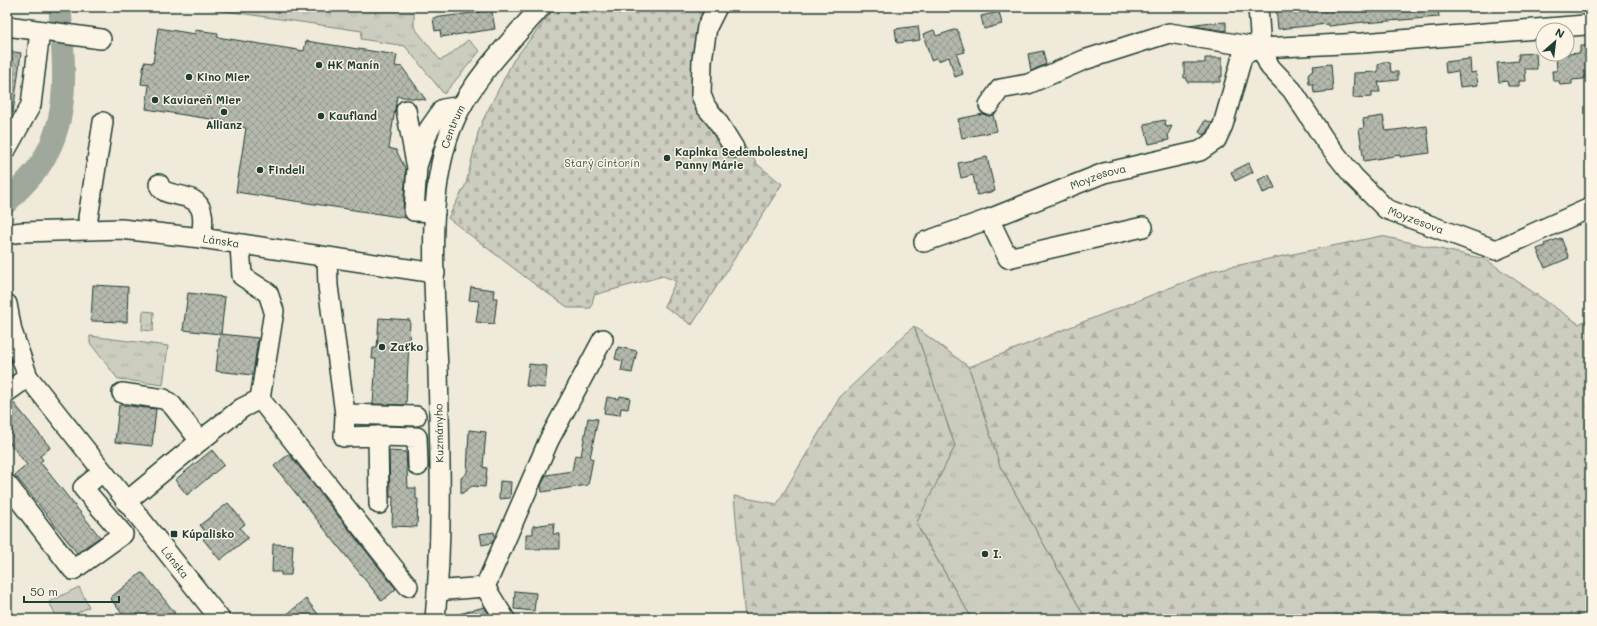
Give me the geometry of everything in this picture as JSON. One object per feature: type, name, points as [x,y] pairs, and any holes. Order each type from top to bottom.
[{"type":"street","name":"Centrum","points":[[434,273],[435,212],[440,171],[445,148],[456,117],[483,73],[541,7]]},
{"type":"street","points":[[717,7],[707,27],[702,60],[701,95],[706,107],[716,118],[734,148]]},
{"type":"street","name":"Moyzesova","points":[[1258,7],[1261,48],[1270,67],[1292,90],[1324,139],[1350,172],[1386,209],[1496,250],[1590,208]]},
{"type":"street","name":"Moyzesova","points":[[989,105],[1000,89],[1028,84],[1084,60],[1169,33],[1261,48],[1363,43],[1585,25]]},
{"type":"street","points":[[7,26],[101,39]]},
{"type":"street","points":[[7,148],[31,106],[42,31]]},
{"type":"street","name":"Moyzesova","points":[[924,242],[988,219],[1104,173],[1200,152],[1216,140],[1224,125],[1242,54],[1261,48]]},
{"type":"street","points":[[435,212],[414,211],[417,166],[428,129],[439,114],[443,110],[462,106]]},
{"type":"street","points":[[406,110],[417,166]]},
{"type":"street","points":[[88,218],[103,122]]},
{"type":"street","points":[[159,184],[159,187],[164,192],[188,197],[199,205],[203,220],[201,238]]},
{"type":"street","points":[[988,219],[1008,258],[1143,227]]},
{"type":"street","name":"Lánska","points":[[7,234],[23,232],[121,229],[201,238],[434,273]]},
{"type":"street","points":[[240,245],[242,276],[268,293],[274,311],[260,399],[408,586]]},
{"type":"street","points":[[327,258],[328,286],[345,414],[344,437],[417,437],[418,466]]},
{"type":"street","name":"Kuzmányho","points":[[434,273],[440,458],[438,593],[435,619]]},
{"type":"street","name":"Lánska","points":[[7,304],[12,332],[28,377],[220,619]]},
{"type":"street","points":[[485,587],[549,440],[603,339]]},
{"type":"street","points":[[7,392],[28,377]]},
{"type":"street","points":[[122,393],[164,399],[172,405],[200,441]]},
{"type":"street","points":[[126,502],[242,408],[260,399]]},
{"type":"street","points":[[345,414],[416,416]]},
{"type":"street","points":[[378,436],[379,504]]},
{"type":"street","points":[[7,484],[73,570],[123,534],[83,488],[95,478]]},
{"type":"street","points":[[438,593],[447,590],[485,587]]},
{"type":"street","points":[[485,587],[505,619]]},
{"type":"green space","points":[[198,7],[414,7],[414,27],[440,60],[447,57],[468,40],[480,51],[444,94],[405,46],[361,39],[362,31]]},
{"type":"green space","name":"Starý cintorín","points":[[558,7],[724,7],[715,32],[710,98],[758,165],[782,184],[692,325],[664,306],[676,281],[663,276],[594,295],[591,308],[569,308],[537,286],[448,218],[466,184],[478,133],[483,120],[513,61],[549,15]]},
{"type":"green space","points":[[1381,236],[1485,259],[1579,324],[1590,318],[1590,619],[1086,619],[1000,466],[969,367],[1215,270]]},
{"type":"green space","points":[[143,311],[154,312],[153,331],[142,330]]},
{"type":"green space","points":[[914,326],[969,367],[1000,466],[1086,619],[972,619],[916,523],[955,446]]},
{"type":"green space","points":[[914,326],[955,446],[916,524],[972,619],[745,619],[734,496],[777,504],[840,397]]},
{"type":"green space","points":[[90,336],[168,346],[163,385],[118,379],[90,343]]},
{"type":"green space","points":[[79,587],[89,607],[65,619],[58,619],[49,602]]},
{"type":"building","points":[[491,7],[495,29],[441,37],[440,30],[435,31],[433,18],[480,12],[479,9]]},
{"type":"building","points":[[1438,7],[1439,17],[1329,26],[1328,24],[1278,29],[1276,8]]},
{"type":"building","points":[[999,12],[1002,24],[984,29],[981,16]]},
{"type":"building","points":[[1226,22],[1226,31],[1188,25]]},
{"type":"building","points":[[918,26],[920,40],[897,43],[895,29]]},
{"type":"building","name":"Kaufland","points":[[158,28],[195,34],[195,30],[218,33],[217,37],[304,51],[306,41],[397,55],[395,66],[402,67],[426,100],[397,96],[389,148],[396,150],[406,170],[403,210],[406,218],[236,192],[246,128],[222,123],[223,121],[146,109],[149,85],[141,84],[144,62],[153,63]]},
{"type":"building","points":[[957,29],[965,52],[957,54],[963,74],[955,77],[949,57],[938,61],[936,58],[931,60],[923,34],[934,30],[936,36]]},
{"type":"building","points":[[1580,46],[1590,46],[1590,77],[1572,80],[1572,84],[1560,85],[1559,81],[1553,81],[1552,71],[1557,71],[1556,62],[1575,62],[1575,53],[1580,53]]},
{"type":"building","points":[[7,51],[21,53],[13,113],[7,112]]},
{"type":"building","points":[[1043,51],[1046,64],[1031,71],[1028,54]]},
{"type":"building","points":[[1535,53],[1537,69],[1525,69],[1526,81],[1519,81],[1519,86],[1508,86],[1507,81],[1499,82],[1497,63],[1519,61],[1518,54]]},
{"type":"building","points":[[1205,58],[1222,58],[1222,77],[1220,77],[1220,82],[1187,82],[1187,78],[1184,78],[1184,63],[1205,63]]},
{"type":"building","points":[[1470,59],[1471,73],[1476,72],[1478,85],[1460,87],[1458,71],[1446,73],[1445,62]]},
{"type":"building","points":[[1385,62],[1390,63],[1391,72],[1398,72],[1398,80],[1378,82],[1380,92],[1372,92],[1372,97],[1353,98],[1354,73],[1378,72],[1378,65]]},
{"type":"building","points":[[1331,64],[1333,91],[1314,93],[1313,84],[1309,84],[1308,75],[1314,69],[1313,66]]},
{"type":"building","points":[[983,114],[989,116],[993,115],[997,131],[962,138],[958,119]]},
{"type":"building","points":[[1383,116],[1386,131],[1427,126],[1430,153],[1400,157],[1400,155],[1364,161],[1359,129],[1364,128],[1363,119]]},
{"type":"building","points":[[1165,120],[1166,127],[1172,126],[1168,134],[1169,140],[1149,144],[1144,124]]},
{"type":"building","points":[[1205,120],[1212,123],[1207,133],[1203,135],[1199,132]]},
{"type":"building","points":[[987,157],[995,191],[977,195],[973,175],[961,178],[958,163]]},
{"type":"building","points":[[1249,163],[1253,172],[1235,181],[1231,172]]},
{"type":"building","points":[[1269,175],[1275,188],[1263,193],[1258,180]]},
{"type":"building","points":[[1561,238],[1569,258],[1545,268],[1537,249],[1545,246],[1544,244]]},
{"type":"building","points":[[93,285],[128,287],[127,322],[91,321]]},
{"type":"building","points":[[471,287],[494,290],[493,298],[497,298],[494,324],[476,322],[479,301],[469,300]]},
{"type":"building","points":[[188,293],[225,297],[221,334],[258,338],[253,375],[216,371],[220,334],[183,330]]},
{"type":"building","points":[[379,318],[410,320],[406,405],[373,404],[376,359],[372,359],[373,348],[377,348]]},
{"type":"building","points":[[618,347],[637,351],[632,373],[621,371],[623,361],[615,359]]},
{"type":"building","points":[[529,364],[547,366],[545,388],[526,386]]},
{"type":"building","points":[[620,396],[630,398],[628,409],[621,408],[620,415],[604,413],[607,397],[619,399]]},
{"type":"building","points":[[13,402],[50,448],[40,456],[43,460],[40,462],[100,537],[77,553],[15,475],[27,465],[7,440],[7,407]]},
{"type":"building","points":[[119,405],[156,409],[152,446],[115,442]]},
{"type":"building","points":[[588,418],[598,419],[590,458],[593,459],[588,485],[542,492],[541,486],[546,475],[572,471],[575,455],[581,456]]},
{"type":"building","points":[[469,430],[486,432],[483,467],[487,468],[485,487],[472,486],[461,494],[461,478],[467,473]]},
{"type":"building","points":[[212,450],[224,465],[187,495],[175,480]]},
{"type":"building","points":[[389,451],[406,452],[408,488],[416,488],[416,499],[418,499],[417,527],[392,526],[393,497],[390,497]]},
{"type":"building","points":[[289,454],[396,589],[382,601],[274,466]]},
{"type":"building","points":[[500,481],[511,482],[510,498],[499,499]]},
{"type":"building","points":[[228,503],[245,524],[240,528],[248,538],[220,560],[203,539],[208,535],[200,525]]},
{"type":"building","points":[[554,523],[553,534],[560,534],[560,549],[526,549],[526,534],[533,534],[533,526]]},
{"type":"building","points":[[494,532],[495,537],[492,543],[482,545],[480,534]]},
{"type":"building","points":[[273,544],[293,545],[291,575],[281,575],[281,572],[272,572]]},
{"type":"building","points":[[141,573],[144,574],[175,613],[168,619],[126,619],[110,598]]},
{"type":"building","points":[[515,591],[536,593],[534,611],[514,609]]},
{"type":"building","points":[[306,599],[322,619],[281,619]]},
{"type":"building","points":[[484,607],[492,619],[452,619],[452,616]]},
{"type":"waterway","points":[[7,202],[38,168],[49,149],[57,129],[61,110],[64,70],[60,7]]},
{"type":"place","name":"HK Manín","points":[[319,65]]},
{"type":"place","name":"Kino Mier","points":[[189,77]]},
{"type":"place","name":"Kaviareň Mier","points":[[155,100]]},
{"type":"place","name":"Allianz","points":[[224,112]]},
{"type":"place","name":"Kaufland","points":[[321,116]]},
{"type":"place","name":"Kaplnka Sedembolestnej Panny Márie","points":[[667,158]]},
{"type":"place","name":"Findeli","points":[[260,170]]},
{"type":"place","name":"Zaťko","points":[[382,347]]},
{"type":"place","name":"Kúpalisko","points":[[174,534]]},
{"type":"place","name":"I.","points":[[985,554]]}]
